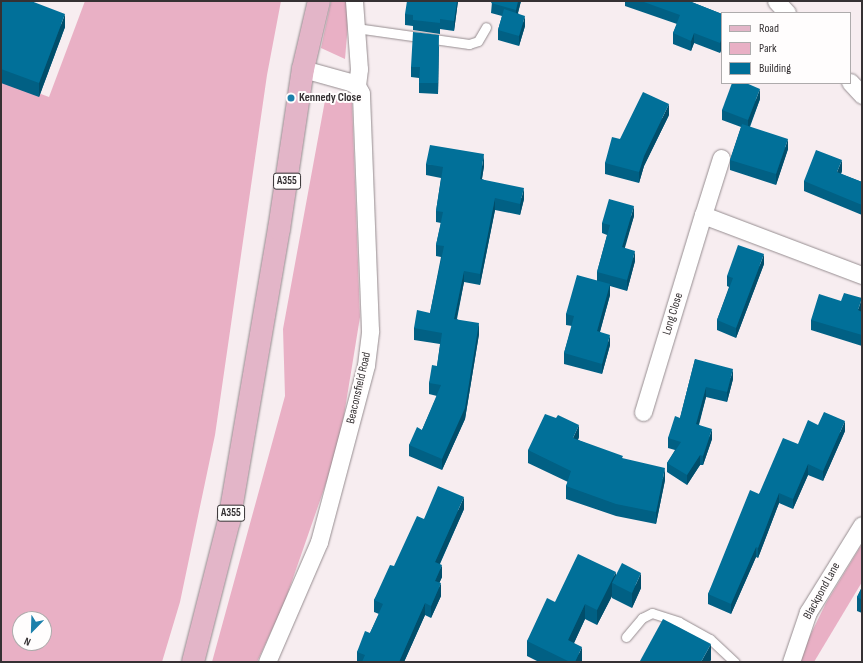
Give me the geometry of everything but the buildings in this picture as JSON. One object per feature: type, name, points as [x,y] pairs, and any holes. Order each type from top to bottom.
[{"type":"main road","name":"A355","points":[[193,662],[231,513],[279,229],[303,69],[320,1]]},
{"type":"street","name":"Beaconsfield Road","points":[[267,662],[319,542],[366,365],[370,330],[370,288],[362,110],[357,86],[354,1]]},
{"type":"street","points":[[776,1],[786,12]]},
{"type":"street","points":[[303,69],[357,86]]},
{"type":"street","points":[[851,83],[862,95]]},
{"type":"street","name":"Long Close","points":[[643,412],[702,215],[721,158]]},
{"type":"street","points":[[702,215],[862,275]]},
{"type":"street","name":"Blackpond Lane","points":[[791,662],[808,612],[862,525]]},
{"type":"lane","points":[[356,28],[469,44],[478,41],[486,26]]},
{"type":"lane","points":[[626,637],[642,618],[652,613],[679,622],[710,640],[735,662]]},
{"type":"green space","points":[[85,1],[281,1],[267,75],[215,435],[180,602],[162,662],[1,662],[1,79],[49,97]]},
{"type":"green space","points":[[331,1],[350,1],[345,59],[321,48]]},
{"type":"green space","points":[[326,95],[352,100],[360,317],[339,446],[284,604],[257,662],[212,662],[285,396],[283,329]]},
{"type":"green space","points":[[862,544],[862,582],[814,662],[797,662],[826,603]]},
{"type":"place","name":"Kennedy Close","points":[[291,98]]}]
